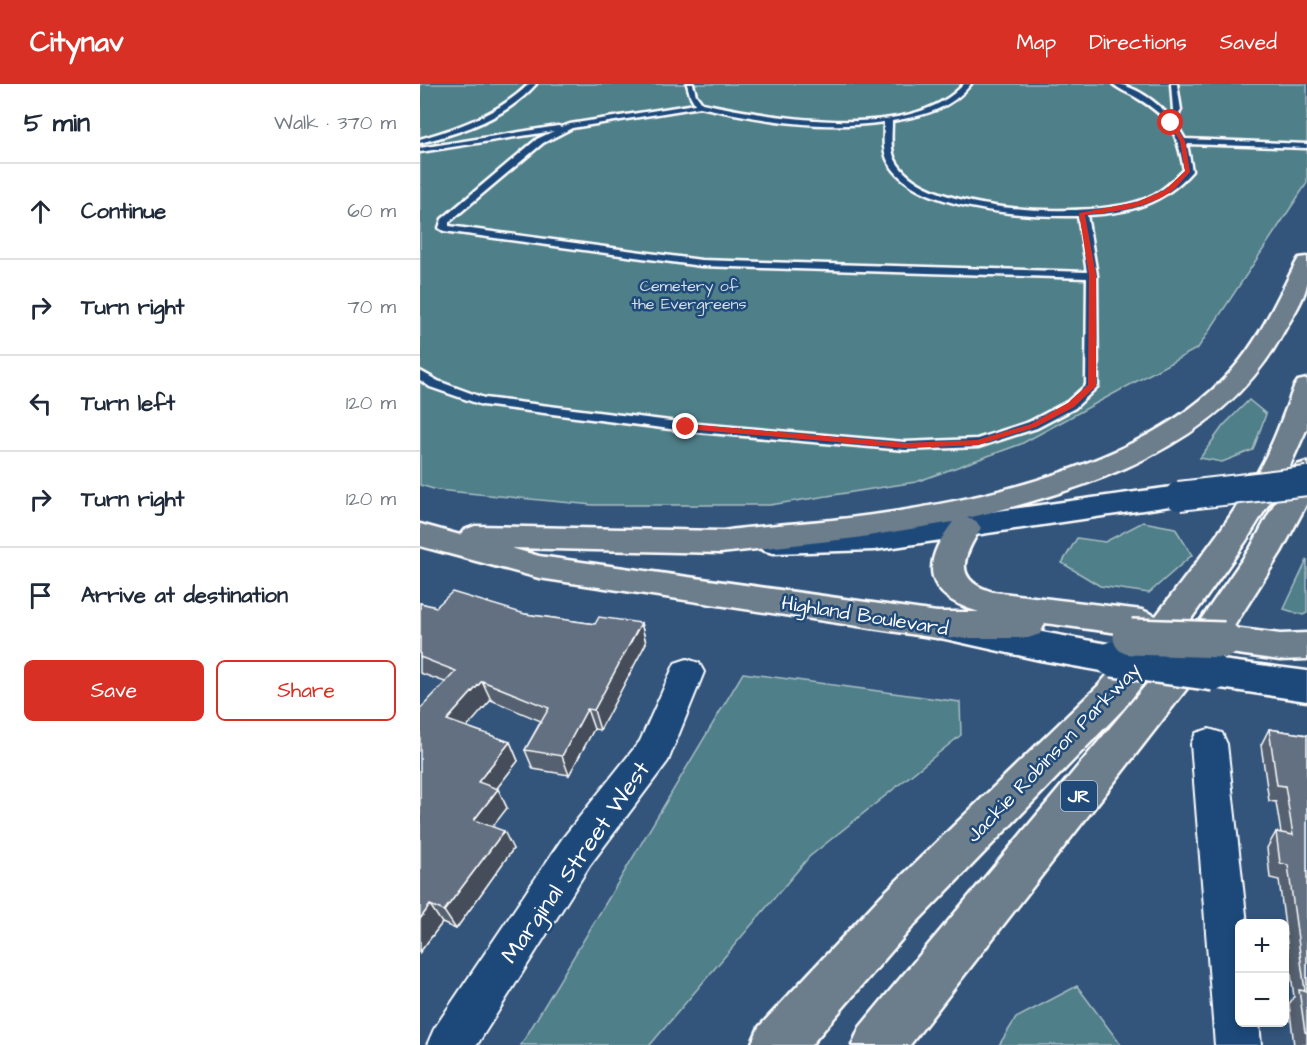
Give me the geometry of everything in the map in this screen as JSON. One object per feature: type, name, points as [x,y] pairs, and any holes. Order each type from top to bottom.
[{"type":"main road","points":[[720,542],[860,526],[988,504],[1087,472],[1141,449],[1201,413],[1243,375],[1259,351],[1307,262]]},
{"type":"main road","name":"Jackie Robinson Parkway","points":[[785,1039],[898,910],[1112,697],[1235,534],[1269,479],[1292,431],[1307,387]]},
{"type":"main road","name":"Jackie Robinson Parkway","points":[[878,1045],[961,940],[1191,660],[1234,600],[1290,507],[1307,471]]},
{"type":"main road","name":"Highland Boulevard","points":[[422,538],[720,542],[874,540],[1179,496],[1307,481]]},
{"type":"main road","points":[[965,528],[949,548],[947,557],[949,576],[963,592],[1043,628],[1131,637],[1224,640],[1293,646]]},
{"type":"main road","name":"Highland Boulevard","points":[[422,538],[539,567],[937,625],[1043,628],[1297,685]]},
{"type":"street","name":"Marginal Street West","points":[[450,1045],[576,852],[655,750],[687,672]]},
{"type":"street","points":[[1209,744],[1238,1045]]},
{"type":"lane","points":[[420,141],[488,119],[507,108],[533,84]]},
{"type":"lane","points":[[690,84],[693,95],[700,105]]},
{"type":"lane","points":[[420,150],[700,105],[775,120],[815,123],[888,119],[933,110],[954,101],[964,92],[968,84]]},
{"type":"lane","points":[[888,119],[891,159],[907,180],[933,195],[980,207],[1035,212],[1082,213],[1113,210],[1167,192],[1188,171],[1182,141],[1171,123],[1139,95],[1116,84]]},
{"type":"lane","points":[[1171,123],[1177,110],[1173,84]]},
{"type":"lane","points":[[570,126],[540,141],[445,221],[444,228],[701,263],[1092,275]]},
{"type":"lane","points":[[1182,141],[1307,146]]},
{"type":"lane","points":[[420,375],[434,384],[482,401],[558,412],[686,427],[905,446],[978,443],[1034,425],[1071,405],[1092,386],[1092,275],[1082,213]]},
{"type":"green space","name":"Cemetery of the Evergreens","points":[[420,84],[1307,84],[1307,183],[1198,348],[1021,444],[916,482],[770,505],[593,505],[437,490],[420,485]]},
{"type":"green space","points":[[1249,400],[1266,414],[1253,450],[1222,462],[1200,458],[1223,426]]},
{"type":"green space","points":[[1143,522],[1175,528],[1192,555],[1149,593],[1100,586],[1062,563],[1077,538],[1105,542]]},
{"type":"green space","points":[[1307,560],[1307,613],[1303,615],[1284,609]]},
{"type":"green space","points":[[743,673],[960,702],[961,735],[809,857],[650,1045],[521,1045]]},
{"type":"green space","points":[[1077,986],[1121,1045],[999,1045],[1016,1018]]},
{"type":"building","points":[[452,592],[525,614],[595,624],[599,617],[641,623],[594,710],[587,709],[562,756],[525,750],[549,708],[482,681],[447,720],[510,742],[478,782],[498,789],[474,820],[504,831],[444,911],[430,905],[420,919],[420,709],[456,671],[420,657],[420,603],[436,607]]},
{"type":"building","points":[[1269,729],[1307,735],[1307,1033],[1299,990],[1305,991],[1288,865],[1280,863],[1276,832],[1293,835],[1285,786],[1277,785]]},
{"type":"route","points":[[686,427],[905,446],[978,443],[1034,425],[1071,405],[1092,386],[1092,275],[1082,213],[1113,210],[1167,192],[1188,171],[1182,141],[1171,123]]}]
